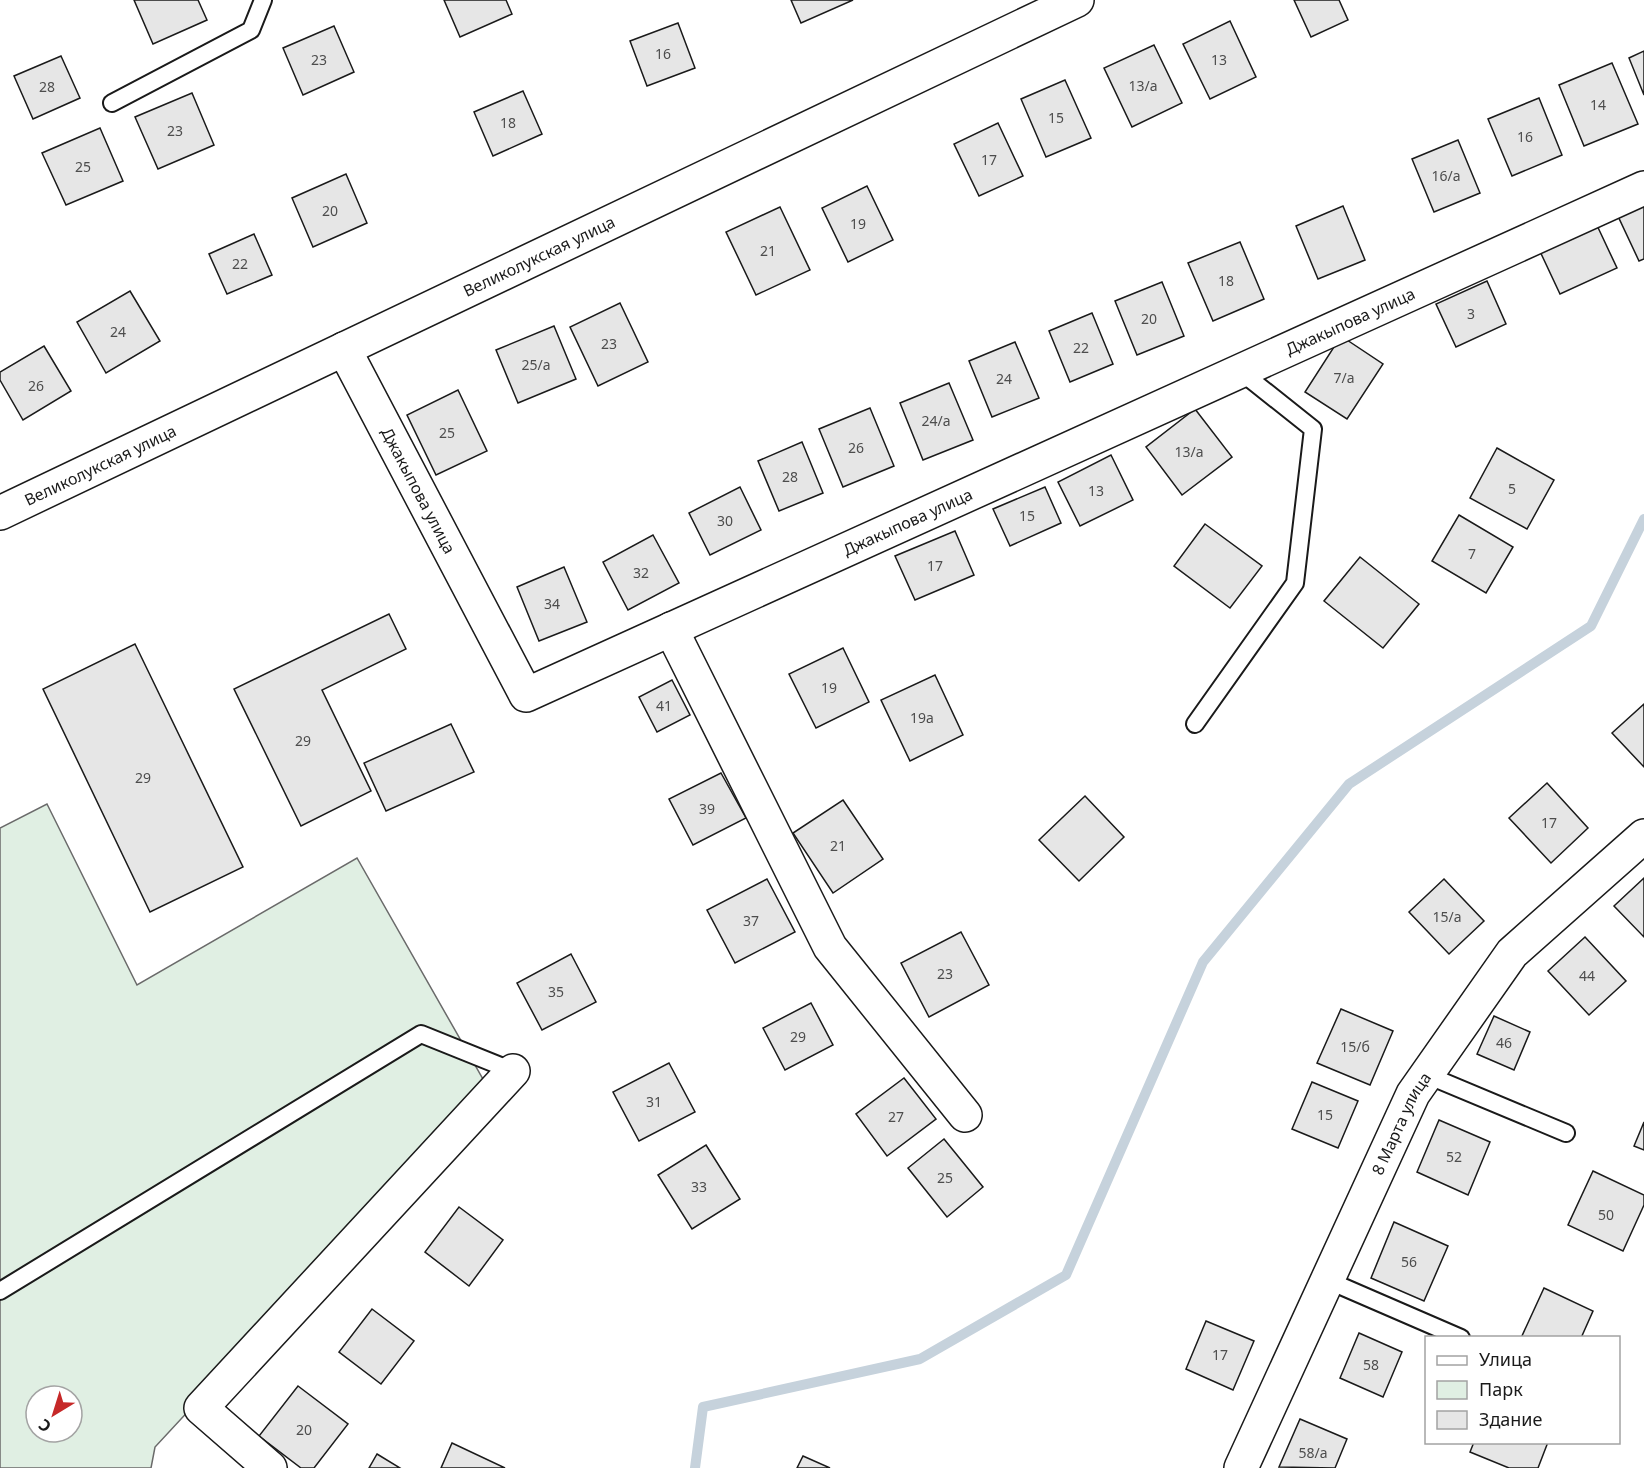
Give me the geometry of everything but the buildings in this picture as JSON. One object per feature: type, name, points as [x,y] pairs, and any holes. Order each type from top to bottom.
[{"type":"street","name":"Великолукская улица","points":[[0,513],[1077,0]]},
{"type":"street","name":"Джакыпова улица","points":[[344,349],[526,695],[1644,188]]},
{"type":"street","points":[[670,629],[830,947],[965,1115]]},
{"type":"street","name":"8 Марта улица","points":[[1241,1468],[1413,1094],[1512,953],[1644,836]]},
{"type":"street","points":[[270,1468],[201,1408],[513,1071]]},
{"type":"lane","points":[[112,103],[250,30],[263,0]]},
{"type":"lane","points":[[1195,724],[1295,583],[1313,429],[1240,371]]},
{"type":"lane","points":[[0,1291],[421,1034],[513,1071]]},
{"type":"lane","points":[[1427,1075],[1566,1133]]},
{"type":"lane","points":[[1327,1280],[1456,1336]]},
{"type":"green space","points":[[47,804],[137,985],[357,858],[488,1088],[155,1447],[151,1468],[0,1468],[0,828]]},
{"type":"waterway","points":[[695,1468],[703,1407],[920,1359],[1066,1275],[1203,962],[1349,784],[1591,626],[1644,519]]}]
